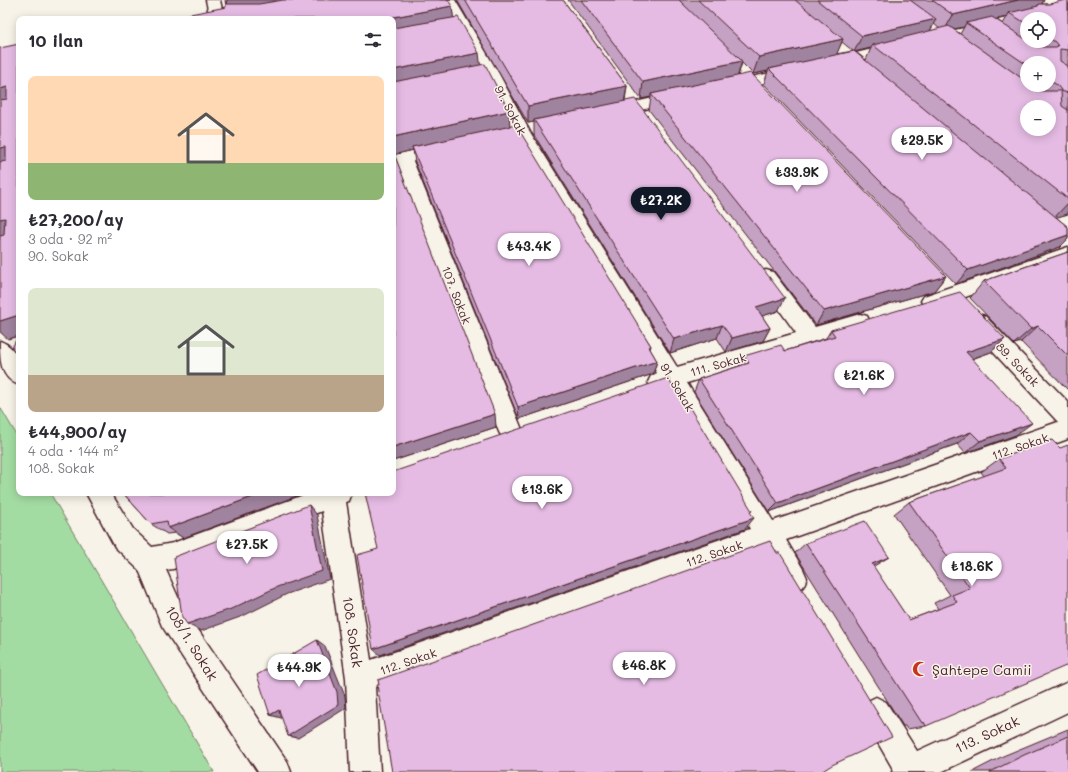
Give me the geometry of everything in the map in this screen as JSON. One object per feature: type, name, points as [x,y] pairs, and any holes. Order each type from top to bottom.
[{"type":"street","points":[[213,0],[216,16]]},
{"type":"street","name":"91. Sokak","points":[[448,0],[457,28],[484,75],[522,132],[804,595]]},
{"type":"street","points":[[820,66],[1068,8]]},
{"type":"street","points":[[983,27],[1001,39]]},
{"type":"street","points":[[929,28],[954,46]]},
{"type":"street","points":[[734,65],[755,87]]},
{"type":"street","points":[[712,90],[755,87],[804,69]]},
{"type":"street","points":[[598,115],[689,95]]},
{"type":"street","points":[[398,159],[455,147]]},
{"type":"street","name":"107. Sokak","points":[[398,159],[511,432]]},
{"type":"street","points":[[915,306],[956,299],[1068,254]]},
{"type":"street","points":[[754,262],[811,337]]},
{"type":"street","name":"89. Sokak","points":[[956,299],[1068,417]]},
{"type":"street","name":"111. Sokak","points":[[643,388],[878,317]]},
{"type":"street","points":[[7,349],[16,369]]},
{"type":"street","name":"112. Sokak","points":[[360,678],[1068,429]]},
{"type":"street","name":"108/1. Sokak","points":[[100,496],[124,538],[148,561],[172,616],[276,772]]},
{"type":"street","points":[[148,561],[173,556],[330,496]]},
{"type":"street","name":"108. Sokak","points":[[335,496],[360,678],[365,772]]},
{"type":"street","points":[[866,696],[910,771]]},
{"type":"street","name":"113. Sokak","points":[[910,771],[1068,697]]},
{"type":"green space","points":[[0,407],[16,434],[16,496],[52,496],[214,772],[0,772]]},
{"type":"building","points":[[225,0],[228,0],[226,2],[227,4],[259,4],[283,0],[448,0],[452,6],[396,17],[180,16],[226,7]]},
{"type":"building","points":[[465,0],[563,0],[627,86],[528,106]]},
{"type":"building","points":[[581,0],[679,0],[742,61],[643,82]]},
{"type":"building","points":[[698,0],[795,0],[843,39],[759,57]]},
{"type":"building","points":[[817,0],[910,0],[936,19],[862,36]]},
{"type":"building","points":[[932,0],[1018,0],[953,15]]},
{"type":"building","points":[[1068,0],[1068,50],[1060,49],[1060,61],[1068,66],[1068,93],[1061,91],[1062,106],[1068,110],[1068,199],[873,45],[949,26],[1020,77],[1020,92],[1056,92],[1061,90],[1056,84],[1056,56],[1020,56],[1020,60],[966,23],[992,17],[1020,35],[1020,48],[1056,48],[1058,46],[1056,43],[1056,12],[1020,12],[1020,20],[1009,13],[1038,6],[1039,4],[1050,4]]},
{"type":"building","points":[[458,17],[479,53],[396,69],[396,27]]},
{"type":"building","points":[[16,45],[16,316],[0,321],[0,236],[4,235],[5,218],[0,219],[0,162],[6,161],[6,147],[0,148],[0,100],[7,99],[7,87],[0,89],[0,48]]},
{"type":"building","points":[[854,51],[1068,227],[1068,235],[968,270],[769,69]]},
{"type":"building","points":[[485,64],[509,111],[396,136],[396,81]]},
{"type":"building","points":[[751,73],[946,276],[824,311],[651,94]]},
{"type":"building","points":[[635,99],[785,298],[756,307],[770,328],[732,338],[722,325],[674,339],[534,120]]},
{"type":"building","points":[[516,125],[651,346],[649,347],[657,361],[518,407],[412,147]]},
{"type":"building","points":[[396,159],[495,414],[396,446]]},
{"type":"building","points":[[1068,252],[1068,356],[1038,326],[1031,329],[984,281]]},
{"type":"building","points":[[960,292],[1005,339],[966,352],[1032,423],[980,441],[971,432],[778,503],[699,379],[749,363],[744,356],[781,345],[785,351],[835,336],[831,330]]},
{"type":"building","points":[[16,340],[16,353],[12,348]]},
{"type":"building","points":[[668,378],[673,387],[676,385],[752,511],[750,512],[754,518],[373,649],[357,555],[378,549],[366,496],[396,496],[396,471]]},
{"type":"building","points":[[1052,440],[1060,448],[1068,445],[1068,665],[926,726],[924,722],[922,723],[806,543],[865,521],[889,557],[872,564],[909,620],[957,602],[952,595],[970,588],[909,502],[1006,468],[999,459]]},
{"type":"building","points":[[126,496],[255,496],[168,528],[167,521],[151,524]]},
{"type":"building","points":[[309,505],[322,571],[277,587],[231,609],[187,624],[182,617],[174,557]]},
{"type":"building","points":[[770,541],[777,553],[780,553],[892,737],[832,765],[821,772],[392,772],[377,685],[379,685],[378,680]]},
{"type":"building","points":[[317,640],[337,692],[338,705],[288,736],[279,710],[270,715],[257,675]]},
{"type":"building","points":[[1068,736],[1068,772],[990,772],[1024,755]]},
{"type":"place","name":"Şahtepe Camii","points":[[920,669]]}]
